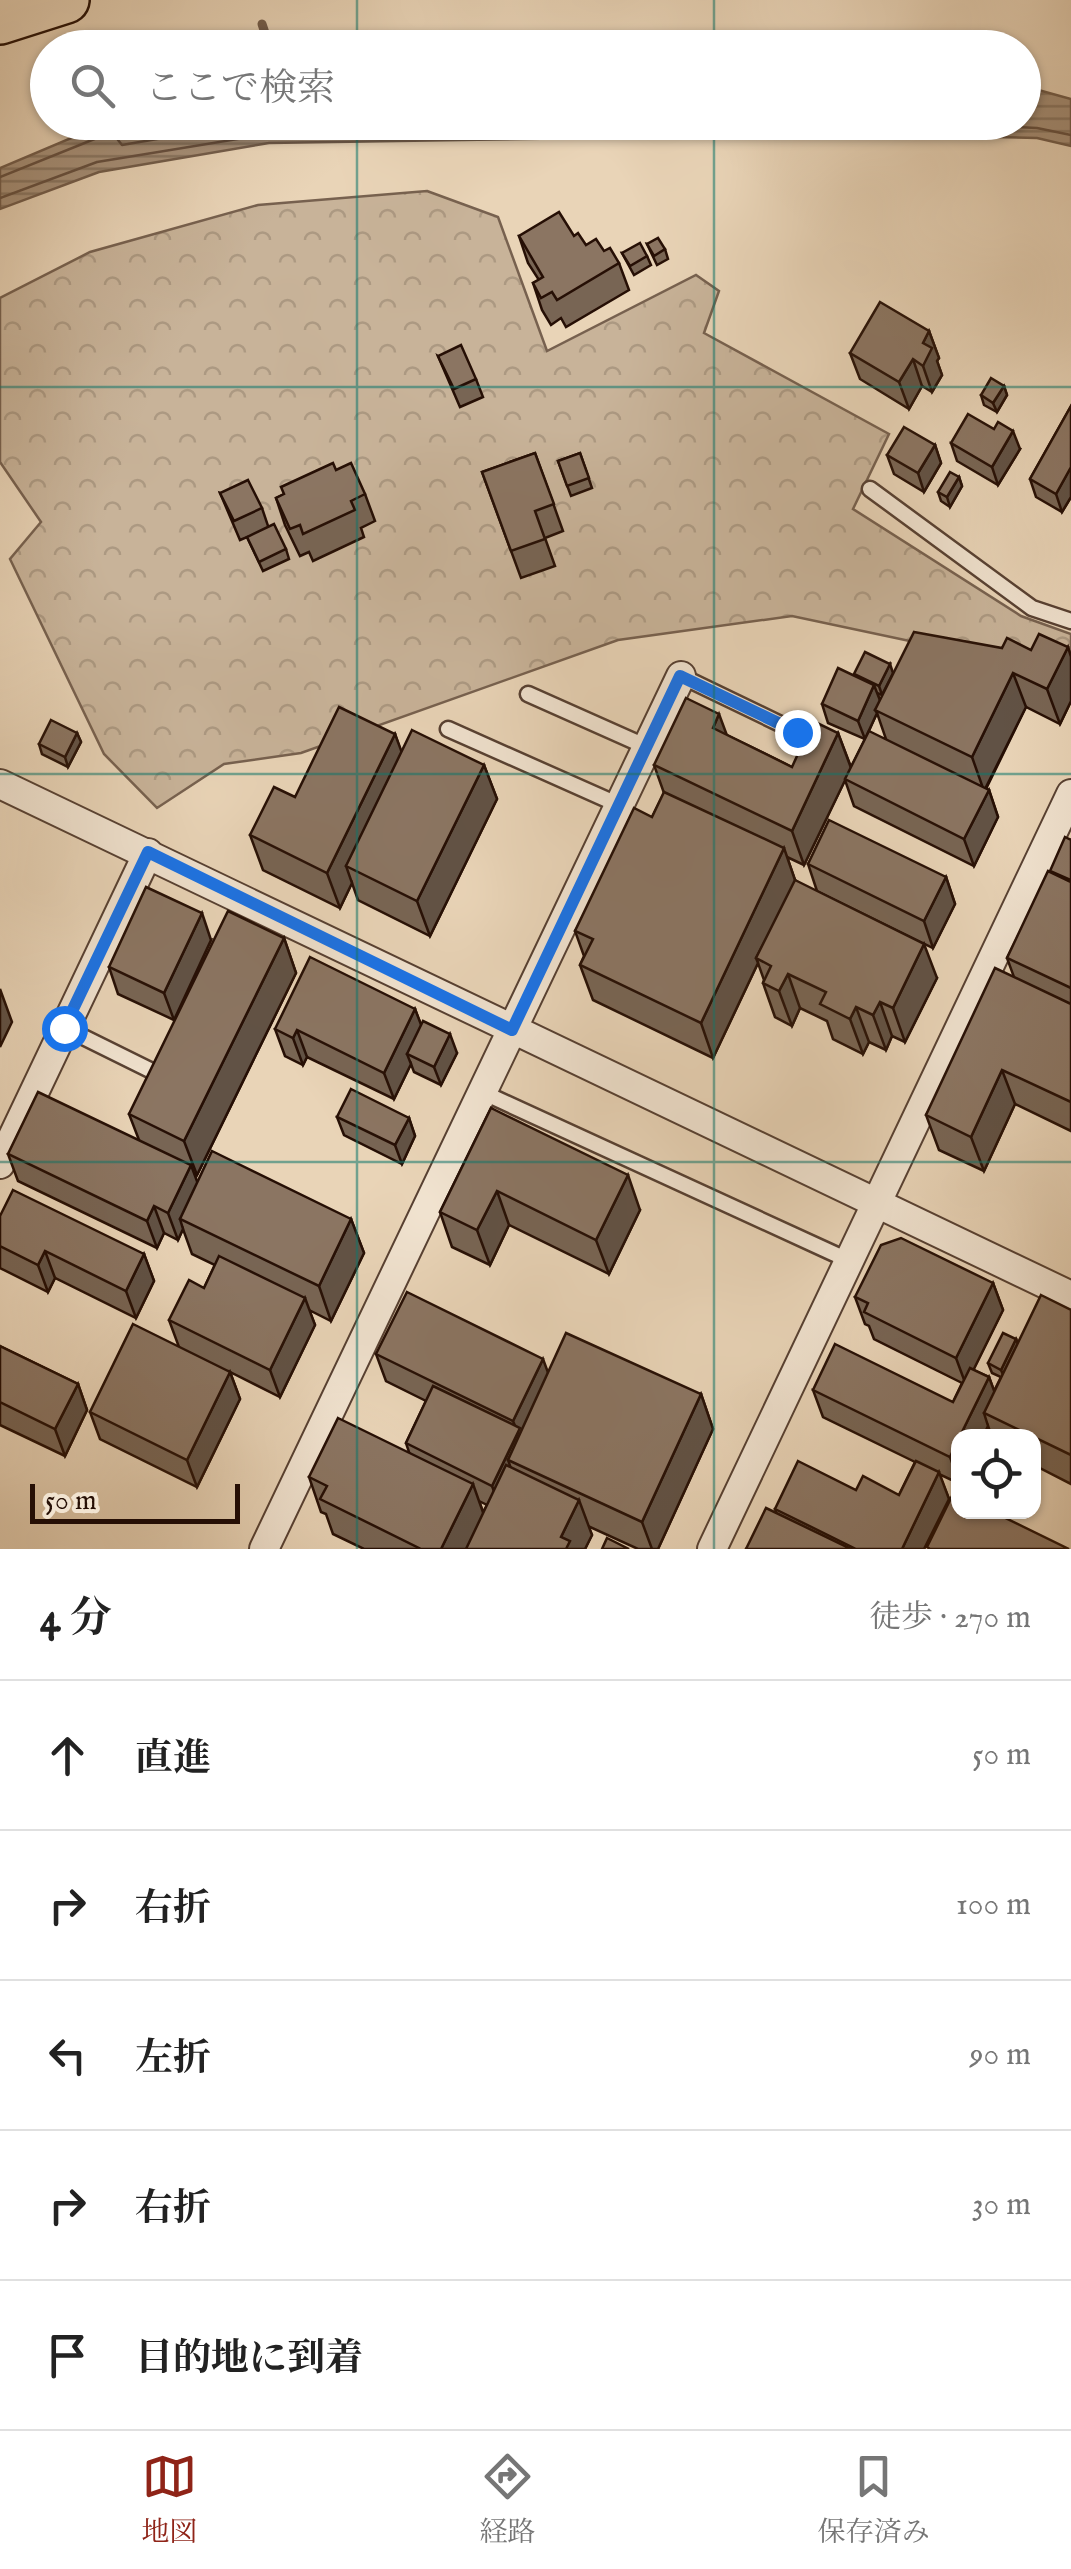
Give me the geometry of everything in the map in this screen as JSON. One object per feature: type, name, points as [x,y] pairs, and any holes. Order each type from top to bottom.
[{"type":"main road","points":[[0,22],[66,0]]},
{"type":"street","points":[[264,1549],[680,676]]},
{"type":"street","points":[[0,784],[1071,1296]]},
{"type":"street","points":[[712,1549],[1071,794]]},
{"type":"street","points":[[0,1164],[148,852]]},
{"type":"lane","points":[[870,489],[1032,608],[1071,621]]},
{"type":"lane","points":[[680,676],[797,732]]},
{"type":"lane","points":[[528,694],[647,747]]},
{"type":"lane","points":[[448,729],[619,805]]},
{"type":"lane","points":[[64,1028],[158,1074]]},
{"type":"lane","points":[[482,1092],[850,1261]]},
{"type":"green space","points":[[427,191],[498,217],[547,351],[696,275],[719,291],[704,333],[889,434],[853,509],[1021,616],[1071,634],[1071,668],[938,647],[792,616],[618,640],[301,753],[224,764],[157,808],[104,754],[10,559],[41,522],[0,462],[0,298],[90,252],[258,205]]},
{"type":"water","points":[[1041,91],[1071,99],[1071,146],[1041,139]]},
{"type":"water","points":[[66,140],[461,140],[269,143],[99,172],[0,209],[0,168]]},
{"type":"building","points":[[559,212],[574,236],[578,233],[586,245],[596,239],[604,251],[610,248],[619,263],[557,300],[552,292],[541,298],[533,283],[543,277],[519,236]]},
{"type":"building","points":[[658,238],[665,249],[654,256],[647,244]]},
{"type":"building","points":[[640,243],[647,256],[630,266],[622,253]]},
{"type":"building","points":[[880,302],[929,331],[923,343],[932,348],[923,366],[913,359],[899,382],[850,353]]},
{"type":"building","points":[[461,345],[476,379],[454,389],[438,356]]},
{"type":"building","points":[[991,378],[1004,386],[993,403],[981,395]]},
{"type":"building","points":[[1071,406],[1071,467],[1056,494],[1030,479]]},
{"type":"building","points":[[968,414],[994,429],[998,422],[1013,431],[992,467],[951,443]]},
{"type":"building","points":[[904,427],[935,445],[918,473],[887,455]]},
{"type":"building","points":[[535,453],[554,504],[535,511],[545,539],[511,551],[482,472]]},
{"type":"building","points":[[580,453],[589,478],[567,486],[558,461]]},
{"type":"building","points":[[333,463],[336,470],[351,463],[365,494],[351,501],[355,510],[303,534],[300,525],[290,529],[276,498],[284,494],[281,487]]},
{"type":"building","points":[[950,472],[959,477],[947,497],[938,492]]},
{"type":"building","points":[[248,480],[262,508],[234,521],[220,493]]},
{"type":"building","points":[[274,524],[286,549],[259,562],[247,537]]},
{"type":"building","points":[[914,632],[1002,648],[1007,638],[1031,650],[1039,634],[1068,647],[1047,689],[1013,673],[972,757],[875,710]]},
{"type":"building","points":[[865,652],[890,664],[879,686],[854,674]]},
{"type":"building","points":[[838,668],[874,685],[858,721],[822,704]]},
{"type":"building","points":[[686,698],[719,714],[713,728],[792,767],[813,721],[838,733],[792,831],[654,765]]},
{"type":"building","points":[[339,707],[395,734],[327,873],[250,835],[274,787],[295,797]]},
{"type":"building","points":[[51,720],[77,733],[65,757],[39,744]]},
{"type":"building","points":[[412,730],[484,765],[417,901],[346,866]]},
{"type":"building","points":[[869,731],[989,790],[964,839],[845,779]]},
{"type":"building","points":[[664,792],[784,848],[701,1023],[580,965],[593,939],[575,931],[634,808],[652,817]]},
{"type":"building","points":[[829,820],[946,877],[924,921],[808,864]]},
{"type":"building","points":[[1065,837],[1071,840],[1071,880],[1050,871]]},
{"type":"building","points":[[1048,871],[1071,882],[1071,988],[1007,958]]},
{"type":"building","points":[[795,880],[924,944],[893,1008],[880,1002],[873,1015],[856,1007],[850,1019],[820,1004],[826,992],[788,974],[779,991],[763,983],[771,966],[756,958]]},
{"type":"building","points":[[146,887],[202,913],[164,993],[109,967]]},
{"type":"building","points":[[228,911],[284,938],[184,1141],[129,1114]]},
{"type":"building","points":[[310,957],[415,1009],[384,1073],[297,1030],[293,1038],[275,1029]]},
{"type":"building","points":[[995,968],[1071,1004],[1071,1102],[1002,1070],[971,1137],[926,1115]]},
{"type":"building","points":[[423,1021],[450,1034],[434,1067],[407,1054]]},
{"type":"building","points":[[351,1089],[409,1118],[395,1145],[337,1117]]},
{"type":"building","points":[[38,1092],[191,1165],[168,1213],[154,1206],[147,1221],[8,1154]]},
{"type":"building","points":[[491,1108],[628,1175],[596,1240],[497,1191],[477,1230],[440,1212]]},
{"type":"building","points":[[212,1151],[351,1219],[319,1286],[180,1219]]},
{"type":"building","points":[[13,1190],[144,1254],[126,1291],[45,1251],[38,1265],[0,1246],[0,1216]]},
{"type":"building","points":[[901,1238],[993,1283],[956,1358],[864,1312],[868,1303],[855,1297],[881,1245]]},
{"type":"building","points":[[219,1256],[305,1298],[270,1370],[169,1320],[189,1280],[204,1288]]},
{"type":"building","points":[[407,1292],[543,1359],[513,1421],[376,1354]]},
{"type":"building","points":[[1041,1295],[1071,1310],[1071,1455],[1041,1441],[1041,1429],[1017,1429],[984,1413]]},
{"type":"building","points":[[133,1324],[230,1372],[187,1460],[90,1412]]},
{"type":"building","points":[[566,1333],[701,1394],[642,1522],[508,1460]]},
{"type":"building","points":[[1003,1333],[1016,1339],[1001,1370],[988,1363]]},
{"type":"building","points":[[835,1344],[953,1402],[970,1368],[989,1377],[963,1429],[951,1429],[950,1457],[813,1390]]},
{"type":"building","points":[[0,1346],[78,1384],[55,1429],[0,1402]]},
{"type":"building","points":[[433,1386],[520,1428],[492,1486],[406,1443]]},
{"type":"building","points":[[338,1418],[473,1484],[441,1549],[418,1549],[320,1499],[327,1486],[309,1477]]},
{"type":"building","points":[[798,1461],[856,1490],[863,1476],[899,1495],[916,1461],[939,1472],[902,1549],[856,1549],[775,1509]]},
{"type":"building","points":[[506,1465],[579,1500],[561,1537],[570,1541],[566,1549],[466,1549]]},
{"type":"building","points":[[951,1498],[951,1519],[1007,1519],[1069,1549],[930,1549],[927,1547]]},
{"type":"building","points":[[766,1508],[851,1549],[746,1549]]},
{"type":"building","points":[[607,1538],[629,1549],[602,1549]]},
{"type":"waterway","points":[[262,24],[264,30]]},
{"type":"route","points":[[64,1028],[148,852],[512,1030],[680,676],[797,732]]}]
